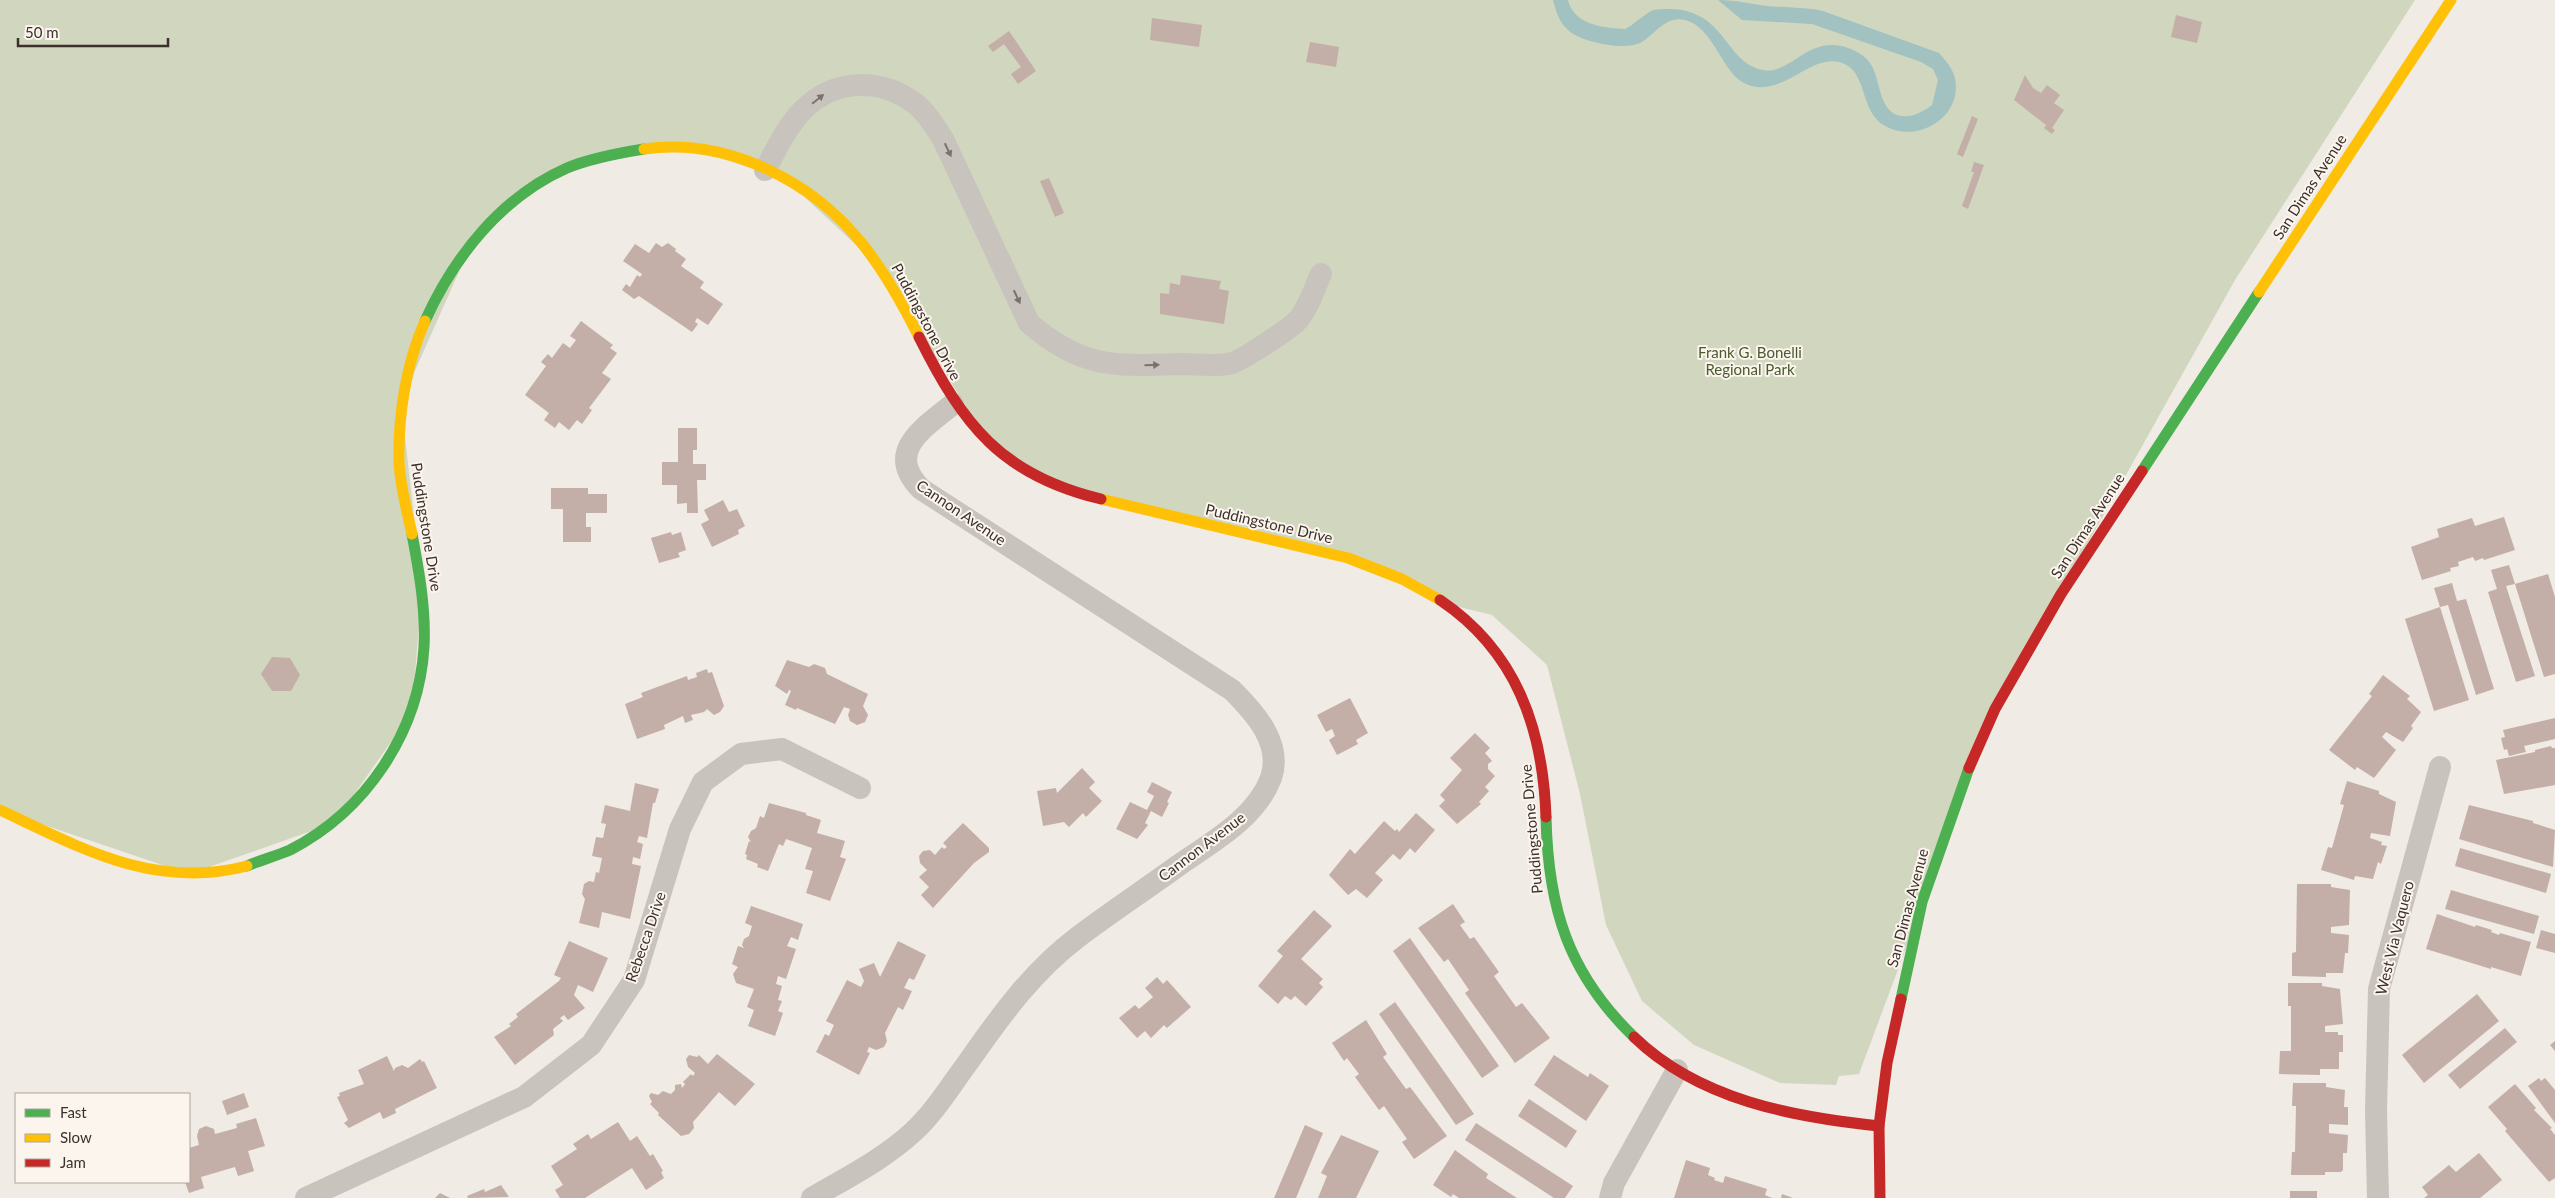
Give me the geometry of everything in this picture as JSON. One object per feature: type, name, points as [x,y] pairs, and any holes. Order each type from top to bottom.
[{"type":"street","name":"San Dimas Avenue","points":[[1880,1198],[1879,1126],[1887,1063],[1922,902],[1966,778],[1995,709],[2061,594],[2451,0]]},
{"type":"street","points":[[766,170],[785,134],[802,111],[826,92],[852,85],[874,85],[899,93],[918,106],[943,139],[1029,322],[1047,338],[1072,352],[1111,365],[1232,363],[1297,321],[1308,304],[1321,274]]},
{"type":"street","name":"Puddingstone Drive","points":[[0,810],[81,848],[119,862],[149,870],[189,874],[233,869],[266,859],[307,842],[334,823],[376,781],[396,749],[412,712],[422,671],[425,627],[422,587],[399,467],[401,402],[416,339],[439,287],[474,238],[516,197],[566,168],[627,151],[684,146],[743,159],[766,170],[818,198],[848,226],[882,270],[953,404],[988,443],[1023,470],[1068,491],[1333,553],[1394,574],[1447,604],[1477,630],[1497,653],[1519,687],[1537,735],[1544,772],[1547,850],[1554,901],[1569,949],[1599,1000],[1626,1032],[1653,1055],[1714,1090],[1752,1104],[1835,1122],[1879,1126]]},
{"type":"street","name":"Cannon Avenue","points":[[812,1198],[888,1152],[913,1132],[937,1105],[1027,983],[1078,937],[1234,826],[1258,800],[1271,777],[1273,756],[1268,736],[1255,713],[1232,690],[922,489],[912,480],[906,467],[906,451],[913,438],[953,404]]},
{"type":"street","name":"Rebecca Drive","points":[[316,1196],[524,1097],[591,1045],[634,980],[680,829],[703,782],[741,754],[782,748],[860,788]]},
{"type":"street","name":"West Via Vaquero","points":[[2378,1198],[2376,1111],[2379,989],[2440,767]]},
{"type":"street","points":[[1610,1198],[1614,1183],[1677,1070]]},
{"type":"street","name":"West Via Vaquero","points":[[2370,1198],[2377,1173]]},
{"type":"green space","name":"Frank G. Bonelli Regional Park","points":[[0,0],[2415,0],[2235,280],[1995,709],[1859,1074],[1839,1076],[1836,1085],[1780,1083],[1694,1045],[1642,1001],[1606,925],[1580,794],[1547,665],[1492,615],[1447,604],[1394,574],[1068,491],[988,443],[882,269],[785,179],[684,146],[566,168],[474,238],[401,402],[422,587],[412,712],[334,823],[189,874],[0,810]]},
{"type":"water","points":[[1553,0],[1568,0],[1576,15],[1590,23],[1625,29],[1653,10],[1677,9],[1695,14],[1709,22],[1738,56],[1749,65],[1763,70],[1774,70],[1784,66],[1815,48],[1828,45],[1842,46],[1859,53],[1870,63],[1876,75],[1884,102],[1888,109],[1894,113],[1900,116],[1913,115],[1932,105],[1938,80],[1933,69],[1921,62],[1812,24],[1742,20],[1718,0],[1823,11],[1939,53],[1950,66],[1954,75],[1956,89],[1953,103],[1946,114],[1936,123],[1924,129],[1911,132],[1898,131],[1885,126],[1877,119],[1866,101],[1860,81],[1855,73],[1848,66],[1839,62],[1816,65],[1783,82],[1759,87],[1746,84],[1738,79],[1730,71],[1711,41],[1695,24],[1678,19],[1666,23],[1640,43],[1613,46],[1582,38],[1568,30],[1560,20]]},
{"type":"building","points":[[2176,15],[2202,22],[2197,43],[2171,37]]},
{"type":"building","points":[[1152,18],[1202,25],[1199,47],[1150,40]]},
{"type":"building","points":[[1009,31],[1036,71],[1018,84],[1011,74],[1021,67],[1004,44],[993,52],[988,46]]},
{"type":"building","points":[[1310,42],[1339,47],[1336,67],[1306,62]]},
{"type":"building","points":[[2025,75],[2033,88],[2041,93],[2047,85],[2060,95],[2054,103],[2064,110],[2052,128],[2055,130],[2052,134],[2044,128],[2046,125],[2014,100]]},
{"type":"building","points":[[1972,116],[1978,119],[1963,157],[1957,154]]},
{"type":"building","points":[[1974,162],[1984,165],[1968,209],[1962,206],[1974,172],[1971,172]]},
{"type":"building","points":[[1049,178],[1064,213],[1055,217],[1040,181]]},
{"type":"building","points":[[656,243],[662,247],[668,243],[676,249],[675,251],[686,259],[681,266],[704,282],[700,288],[723,304],[708,325],[697,318],[695,322],[698,324],[692,332],[639,296],[634,299],[622,290],[626,284],[630,287],[637,275],[640,277],[642,274],[623,261],[635,244],[649,253]]},
{"type":"building","points":[[1181,275],[1221,281],[1219,289],[1229,291],[1224,324],[1160,314],[1160,293],[1169,294],[1170,283],[1180,285]]},
{"type":"building","points":[[581,321],[613,345],[610,348],[617,353],[602,373],[611,379],[589,408],[592,410],[582,424],[577,420],[569,430],[559,422],[555,428],[544,420],[549,413],[525,395],[546,366],[541,362],[548,354],[552,358],[563,343],[570,348],[576,340],[570,336]]},
{"type":"building","points":[[678,428],[697,428],[697,450],[693,450],[693,464],[706,464],[706,480],[697,480],[698,513],[687,513],[687,503],[677,504],[677,485],[662,485],[662,462],[678,462]]},
{"type":"building","points":[[551,488],[588,488],[588,494],[607,494],[607,513],[586,513],[586,527],[591,527],[591,542],[563,542],[563,509],[551,509]]},
{"type":"building","points":[[723,500],[729,512],[737,509],[745,526],[738,530],[739,534],[712,547],[701,524],[709,520],[704,510]]},
{"type":"building","points":[[2504,517],[2515,550],[2484,560],[2483,558],[2475,561],[2473,557],[2458,562],[2459,566],[2450,568],[2451,571],[2422,580],[2411,547],[2439,537],[2437,529],[2472,518],[2475,526]]},
{"type":"building","points":[[671,532],[672,535],[681,532],[686,550],[678,553],[680,557],[659,563],[651,538]]},
{"type":"building","points":[[2509,565],[2515,584],[2506,586],[2535,676],[2516,682],[2488,592],[2497,589],[2491,570]]},
{"type":"building","points":[[2548,574],[2555,597],[2555,674],[2544,677],[2515,584]]},
{"type":"building","points":[[2452,583],[2457,601],[2466,599],[2494,689],[2476,695],[2448,605],[2440,607],[2434,588]]},
{"type":"building","points":[[2440,607],[2469,700],[2434,711],[2405,619]]},
{"type":"building","points":[[272,657],[290,658],[300,675],[291,691],[272,691],[261,674]]},
{"type":"building","points":[[787,660],[809,667],[814,664],[825,668],[827,674],[868,694],[863,706],[868,715],[865,722],[857,725],[850,721],[848,715],[850,709],[844,707],[835,724],[785,705],[791,691],[789,690],[787,694],[775,686]]},
{"type":"building","points":[[707,669],[708,673],[712,672],[724,706],[720,712],[714,715],[707,709],[704,712],[691,715],[693,720],[685,723],[683,716],[664,725],[665,729],[637,739],[625,704],[643,697],[641,693],[687,676],[688,680],[697,677],[696,673]]},
{"type":"building","points":[[2383,675],[2410,696],[2407,699],[2421,712],[2403,742],[2386,732],[2382,737],[2396,750],[2374,778],[2357,767],[2355,770],[2329,750],[2372,696],[2369,694]]},
{"type":"building","points":[[1350,698],[1368,733],[1356,740],[1358,744],[1337,755],[1329,740],[1335,736],[1332,729],[1326,732],[1317,715]]},
{"type":"building","points":[[2555,718],[2555,739],[2524,746],[2526,752],[2509,756],[2507,749],[2504,750],[2501,738],[2505,737],[2503,730]]},
{"type":"building","points":[[1475,733],[1490,748],[1485,753],[1492,761],[1488,764],[1488,769],[1495,776],[1485,787],[1489,791],[1479,802],[1481,804],[1457,824],[1439,806],[1445,800],[1440,795],[1462,770],[1450,758]]},
{"type":"building","points":[[2551,746],[2555,748],[2555,785],[2504,794],[2496,760],[2535,752],[2535,750]]},
{"type":"building","points":[[1082,768],[1095,782],[1089,788],[1102,801],[1086,817],[1083,813],[1069,827],[1064,822],[1043,826],[1037,791],[1056,788],[1057,793]]},
{"type":"building","points":[[2347,781],[2379,791],[2379,794],[2396,802],[2390,836],[2371,833],[2370,838],[2382,842],[2381,845],[2387,846],[2381,864],[2378,862],[2373,879],[2355,876],[2354,880],[2321,870],[2328,847],[2332,848],[2344,805],[2340,804]]},
{"type":"building","points":[[1152,782],[1172,792],[1162,817],[1151,811],[1145,823],[1148,825],[1137,839],[1116,829],[1130,802],[1147,810],[1154,796],[1147,792]]},
{"type":"building","points":[[635,783],[659,789],[655,803],[653,803],[647,838],[639,836],[637,842],[643,844],[640,859],[633,857],[632,864],[641,866],[630,919],[602,912],[599,928],[579,923],[585,899],[582,894],[584,884],[589,881],[594,882],[596,872],[599,873],[602,858],[592,856],[596,837],[603,838],[606,824],[601,823],[605,805],[630,811]]},
{"type":"building","points":[[769,803],[806,813],[806,815],[821,820],[817,833],[845,841],[840,857],[846,859],[830,901],[806,893],[813,871],[805,869],[812,848],[786,839],[783,846],[779,844],[768,871],[757,867],[758,864],[746,859],[747,855],[745,854],[749,841],[751,842],[748,837],[751,831],[756,828],[760,816],[764,818]]},
{"type":"building","points":[[2469,805],[2533,821],[2533,823],[2555,830],[2553,867],[2459,839]]},
{"type":"building","points":[[1416,813],[1435,830],[1415,853],[1410,848],[1400,860],[1393,854],[1375,873],[1383,880],[1367,898],[1356,889],[1348,895],[1329,875],[1350,849],[1355,854],[1384,821],[1395,831],[1397,829],[1399,832]]},
{"type":"building","points":[[963,823],[989,848],[989,852],[974,863],[933,908],[921,895],[929,887],[919,877],[927,870],[920,863],[919,856],[923,851],[930,850],[935,855],[942,847],[944,849],[947,847],[943,843]]},
{"type":"building","points":[[2460,848],[2551,874],[2546,893],[2455,866]]},
{"type":"building","points":[[2297,884],[2331,884],[2331,887],[2350,890],[2349,925],[2331,927],[2331,933],[2349,935],[2348,953],[2345,953],[2343,973],[2326,973],[2326,977],[2292,976],[2292,953],[2296,952]]},
{"type":"building","points":[[2451,890],[2539,916],[2534,934],[2445,909]]},
{"type":"building","points":[[1453,904],[1465,922],[1460,925],[1470,939],[1474,937],[1499,972],[1494,976],[1516,1007],[1522,1003],[1550,1038],[1515,1063],[1465,993],[1469,990],[1448,959],[1444,962],[1418,928]]},
{"type":"building","points":[[751,906],[803,924],[798,940],[791,937],[787,946],[796,949],[786,979],[778,976],[776,984],[782,986],[778,1000],[782,1001],[778,1011],[783,1013],[775,1036],[748,1026],[754,1010],[747,1007],[754,989],[736,983],[733,974],[738,967],[732,964],[738,946],[744,948],[742,945],[744,939],[749,936],[752,926],[745,923]]},
{"type":"building","points":[[1314,910],[1332,926],[1301,959],[1323,979],[1319,983],[1323,987],[1306,1006],[1295,996],[1291,1000],[1285,996],[1278,1004],[1258,986],[1283,956],[1277,951]]},
{"type":"building","points":[[2437,914],[2475,927],[2476,925],[2492,930],[2491,932],[2499,935],[2500,933],[2531,942],[2521,976],[2426,949]]},
{"type":"building","points":[[2541,930],[2555,934],[2555,953],[2536,948]]},
{"type":"building","points":[[1410,938],[1499,1066],[1482,1078],[1393,951]]},
{"type":"building","points":[[569,941],[608,958],[593,992],[578,985],[574,995],[585,1008],[568,1020],[564,1015],[560,1018],[563,1021],[553,1029],[554,1035],[515,1065],[494,1037],[511,1026],[509,1024],[518,1017],[516,1014],[559,981],[561,978],[554,975]]},
{"type":"building","points":[[898,941],[926,955],[914,980],[909,978],[904,988],[912,991],[903,1010],[898,1007],[885,1033],[887,1041],[884,1047],[876,1050],[869,1047],[867,1052],[870,1053],[859,1075],[816,1052],[825,1034],[829,1036],[834,1025],[826,1021],[847,980],[861,987],[864,981],[859,969],[874,963],[880,977]]},
{"type":"building","points":[[1157,977],[1163,984],[1167,980],[1191,1007],[1167,1028],[1164,1025],[1151,1038],[1145,1031],[1137,1038],[1119,1018],[1135,1005],[1139,1009],[1153,997],[1145,988]]},
{"type":"building","points":[[2288,983],[2322,983],[2322,986],[2340,989],[2343,1024],[2325,1026],[2325,1032],[2338,1032],[2338,1035],[2343,1035],[2343,1052],[2339,1052],[2339,1069],[2320,1069],[2320,1075],[2279,1074],[2280,1051],[2291,1051],[2291,1006],[2288,1006]]},
{"type":"building","points":[[2477,994],[2499,1021],[2424,1083],[2402,1055]]},
{"type":"building","points":[[1395,1002],[1474,1114],[1456,1125],[1379,1014]]},
{"type":"building","points":[[1366,1020],[1387,1054],[1383,1057],[1406,1089],[1410,1087],[1447,1136],[1414,1159],[1402,1142],[1407,1139],[1384,1106],[1379,1110],[1355,1077],[1359,1074],[1347,1058],[1344,1061],[1332,1043]]},
{"type":"building","points":[[2505,1028],[2517,1042],[2460,1089],[2448,1075]]},
{"type":"building","points":[[2555,1041],[2555,1051],[2550,1045]]},
{"type":"building","points":[[717,1054],[755,1084],[735,1106],[719,1092],[693,1122],[694,1128],[689,1134],[681,1136],[658,1115],[659,1113],[650,1104],[652,1102],[649,1096],[651,1093],[658,1095],[663,1091],[671,1094],[675,1090],[675,1085],[681,1084],[682,1088],[685,1084],[683,1082],[691,1074],[693,1076],[695,1073],[688,1067],[686,1059],[689,1055],[697,1057],[699,1055],[708,1064]]},
{"type":"building","points":[[1554,1055],[1588,1077],[1590,1073],[1609,1086],[1586,1121],[1534,1085]]},
{"type":"building","points":[[387,1056],[394,1071],[395,1068],[402,1065],[408,1068],[420,1059],[422,1062],[424,1061],[437,1088],[395,1109],[396,1113],[383,1119],[380,1112],[349,1128],[344,1123],[348,1120],[337,1097],[340,1096],[339,1093],[364,1084],[358,1070]]},
{"type":"building","points":[[2539,1078],[2541,1081],[2545,1078],[2555,1090],[2555,1123],[2528,1086]]},
{"type":"building","points":[[2293,1083],[2326,1083],[2326,1087],[2345,1090],[2344,1107],[2348,1107],[2348,1125],[2329,1124],[2329,1133],[2348,1135],[2347,1153],[2343,1153],[2343,1170],[2341,1172],[2325,1172],[2325,1175],[2291,1175],[2292,1152],[2295,1152],[2296,1106],[2292,1106]]},
{"type":"building","points":[[2515,1084],[2536,1108],[2534,1110],[2552,1128],[2550,1129],[2555,1135],[2555,1178],[2549,1182],[2505,1131],[2507,1129],[2488,1107]]},
{"type":"building","points":[[244,1093],[249,1107],[227,1115],[222,1101]]},
{"type":"building","points":[[1529,1099],[1577,1131],[1566,1148],[1518,1116]]},
{"type":"building","points":[[256,1118],[265,1146],[248,1151],[254,1171],[238,1176],[235,1167],[201,1177],[204,1188],[189,1193],[185,1183],[190,1183],[190,1148],[199,1145],[197,1136],[199,1129],[206,1126],[214,1129],[215,1134],[237,1128],[236,1124]]},
{"type":"building","points":[[618,1122],[630,1141],[637,1136],[650,1156],[653,1154],[663,1171],[661,1172],[664,1178],[646,1190],[632,1168],[585,1198],[560,1198],[555,1190],[563,1185],[551,1166],[577,1149],[573,1144],[588,1134],[591,1139]]},
{"type":"building","points":[[1476,1123],[1573,1186],[1565,1198],[1554,1198],[1465,1140]]},
{"type":"building","points":[[1305,1125],[1323,1133],[1296,1198],[1274,1198]]},
{"type":"building","points":[[1341,1135],[1379,1151],[1356,1198],[1318,1198],[1327,1176],[1321,1173]]},
{"type":"building","points":[[1455,1150],[1488,1174],[1486,1178],[1517,1198],[1459,1198],[1453,1194],[1451,1197],[1433,1185]]},
{"type":"building","points":[[2479,1153],[2502,1180],[2480,1198],[2424,1198],[2428,1195],[2422,1187],[2449,1165],[2456,1172]]},
{"type":"building","points":[[1686,1160],[1710,1168],[1708,1175],[1715,1178],[1714,1180],[1723,1183],[1725,1176],[1767,1189],[1765,1195],[1772,1198],[1674,1198]]},
{"type":"building","points":[[501,1185],[509,1197],[468,1198],[467,1196],[484,1189],[485,1192]]},
{"type":"building","points":[[2290,1191],[2317,1191],[2317,1198],[2290,1198]]},
{"type":"building","points":[[440,1193],[450,1198],[435,1198]]},
{"type":"building","points":[[1782,1194],[1793,1198],[1781,1198]]},
{"type":"traffic: fast","points":[[425,321],[450,274],[465,252],[482,231],[521,195],[543,180],[576,164],[605,156],[644,149]]},
{"type":"traffic: fast","points":[[2142,471],[2259,292]]},
{"type":"traffic: fast","points":[[247,866],[290,850],[317,834],[342,814],[384,766],[399,738],[412,709],[420,679],[424,647],[423,604],[412,534]]},
{"type":"traffic: fast","points":[[1901,999],[1922,902],[1969,768]]},
{"type":"traffic: fast","points":[[1546,817],[1551,881],[1557,910],[1566,937],[1578,963],[1593,988],[1611,1013],[1634,1037]]},
{"type":"traffic: slow","points":[[2259,292],[2451,0]]},
{"type":"traffic: slow","points":[[644,149],[675,147],[706,150],[737,157],[766,169],[794,184],[820,202],[864,246],[894,290],[919,337]]},
{"type":"traffic: slow","points":[[412,534],[400,471],[400,426],[408,372],[418,337],[425,321]]},
{"type":"traffic: slow","points":[[1101,499],[1348,558],[1402,579],[1440,600]]},
{"type":"traffic: slow","points":[[0,810],[89,851],[149,869],[181,873],[213,872],[247,866]]},
{"type":"traffic: jam","points":[[919,337],[952,396],[970,421],[989,442],[1011,460],[1037,476],[1066,489],[1101,499]]},
{"type":"traffic: jam","points":[[1969,768],[1995,709],[2061,594],[2142,471]]},
{"type":"traffic: jam","points":[[1440,600],[1466,620],[1488,643],[1506,668],[1520,694],[1531,723],[1539,753],[1544,784],[1546,817]]},
{"type":"traffic: jam","points":[[1880,1198],[1879,1126],[1887,1063],[1901,999]]},
{"type":"traffic: jam","points":[[1634,1037],[1660,1059],[1688,1076],[1717,1090],[1749,1102],[1814,1117],[1879,1126]]}]
